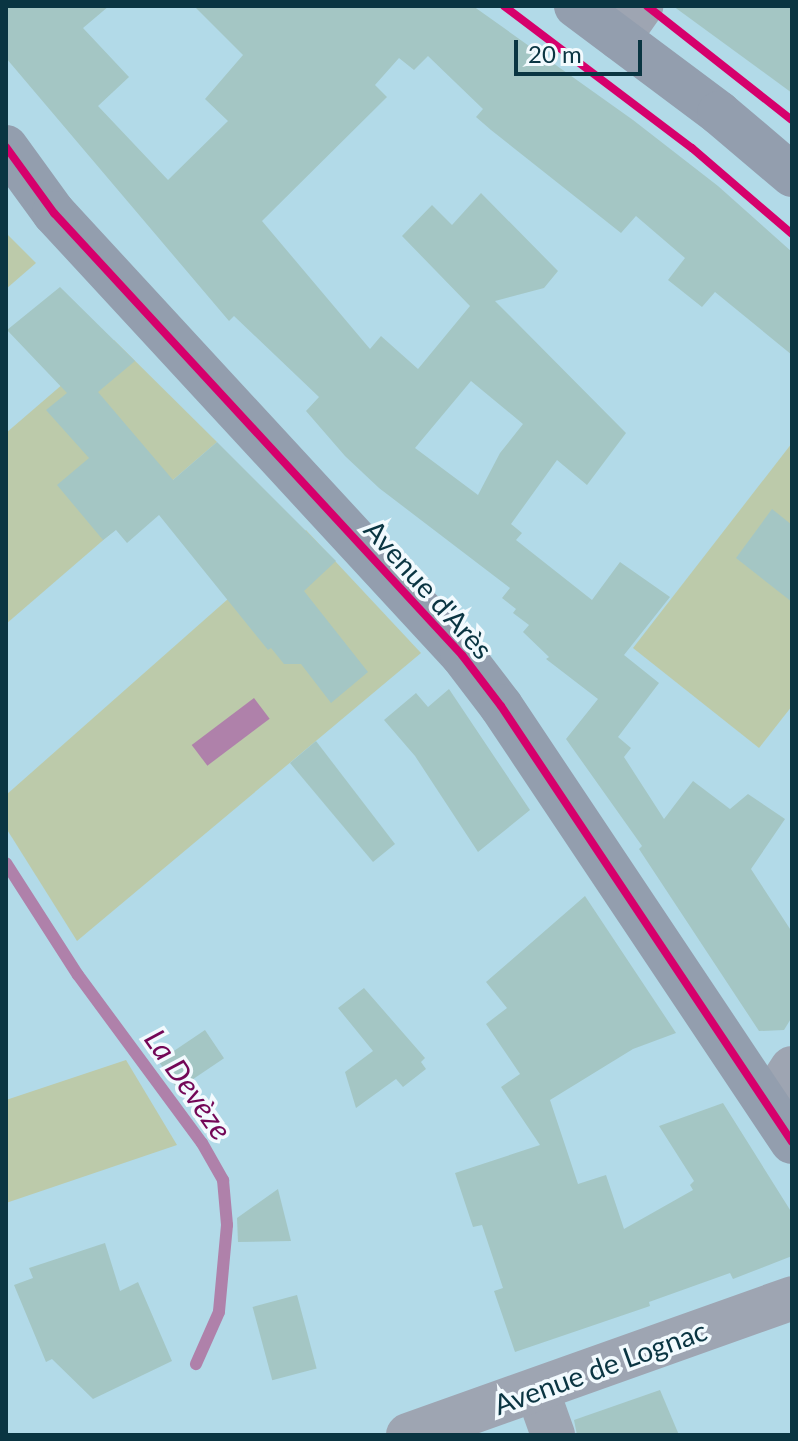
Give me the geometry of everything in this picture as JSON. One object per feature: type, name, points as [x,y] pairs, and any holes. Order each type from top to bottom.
[{"type":"main road","points":[[576,6],[630,22],[792,175]]},
{"type":"main road","name":"Avenue d'Arès","points":[[6,147],[54,213],[462,655],[501,706],[792,1142]]},
{"type":"street","points":[[768,1105],[792,1068]]},
{"type":"street","name":"Avenue de Lognac","points":[[408,1435],[792,1298]]},
{"type":"street","points":[[537,1390],[553,1435]]},
{"type":"green space","points":[[6,233],[36,263],[6,289]]},
{"type":"green space","points":[[114,340],[217,442],[6,624],[6,433]]},
{"type":"green space","points":[[792,443],[792,706],[759,748],[633,648]]},
{"type":"green space","points":[[306,530],[421,653],[77,941],[6,828],[6,795]]},
{"type":"green space","points":[[126,1060],[177,1145],[6,1203],[6,1100]]},
{"type":"shaded area","points":[[254,698],[270,719],[207,766],[192,745]]},
{"type":"building","points":[[6,6],[109,6],[83,28],[129,77],[98,106],[168,180],[228,121],[205,99],[243,55],[194,6],[473,6],[633,120],[718,186],[792,252],[792,355],[715,292],[702,307],[668,280],[685,258],[636,216],[621,233],[476,117],[483,109],[428,56],[414,70],[399,58],[375,85],[387,97],[262,221],[370,349],[381,336],[418,369],[470,306],[402,236],[432,205],[452,225],[481,193],[558,271],[544,288],[495,301],[626,433],[587,485],[557,460],[511,524],[522,533],[516,540],[592,600],[620,562],[670,597],[624,655],[659,683],[618,737],[631,748],[624,757],[664,819],[693,781],[730,809],[748,794],[785,819],[751,869],[792,932],[792,1017],[784,1030],[759,1031],[639,849],[642,846],[566,739],[598,699],[546,659],[549,657],[523,632],[529,625],[513,613],[516,609],[502,598],[510,588],[379,488],[345,456],[306,411],[319,397],[234,316],[229,321],[6,58]],"holes":[[[471,381],[523,424],[500,453],[478,495],[415,448]]]},
{"type":"building","points":[[673,6],[792,6],[792,93]]},
{"type":"building","points":[[60,287],[135,361],[98,392],[173,480],[217,442],[336,561],[304,591],[368,672],[331,703],[301,664],[284,664],[271,648],[268,650],[159,515],[127,543],[116,530],[103,540],[57,485],[89,458],[46,410],[67,393],[7,330]]},
{"type":"building","points":[[772,509],[792,525],[792,602],[736,558]]},
{"type":"building","points":[[449,689],[530,810],[478,852],[415,756],[384,720],[416,693],[428,707]]},
{"type":"building","points":[[316,741],[395,844],[373,862],[290,763]]},
{"type":"building","points":[[585,896],[676,1033],[633,1049],[550,1100],[578,1184],[606,1175],[624,1229],[693,1190],[690,1185],[694,1181],[659,1126],[723,1103],[792,1213],[792,1256],[733,1279],[730,1273],[649,1302],[650,1306],[515,1352],[494,1291],[503,1288],[482,1225],[473,1227],[455,1173],[540,1145],[501,1087],[520,1074],[486,1024],[507,1008],[486,982]]},
{"type":"building","points":[[364,988],[425,1058],[421,1062],[426,1069],[403,1087],[396,1079],[356,1108],[345,1072],[373,1051],[338,1008]]},
{"type":"building","points":[[205,1030],[224,1058],[178,1090],[159,1061]]},
{"type":"building","points":[[278,1189],[291,1241],[238,1242],[237,1218]]},
{"type":"building","points":[[105,1243],[120,1291],[138,1282],[172,1361],[93,1399],[52,1359],[46,1362],[14,1285],[33,1278],[29,1268]]},
{"type":"building","points":[[297,1295],[317,1368],[272,1380],[253,1307]]},
{"type":"building","points":[[660,1390],[679,1435],[577,1435],[574,1420]]},
{"type":"waterway","name":"La Devèze","points":[[6,863],[78,975],[202,1143],[223,1180],[227,1225],[219,1312],[196,1364]]},
{"type":"cycle path","points":[[504,6],[692,148],[792,234]]},
{"type":"cycle path","points":[[647,6],[792,120]]},
{"type":"cycle path","points":[[6,147],[54,213],[462,655],[501,706],[792,1142]]}]
